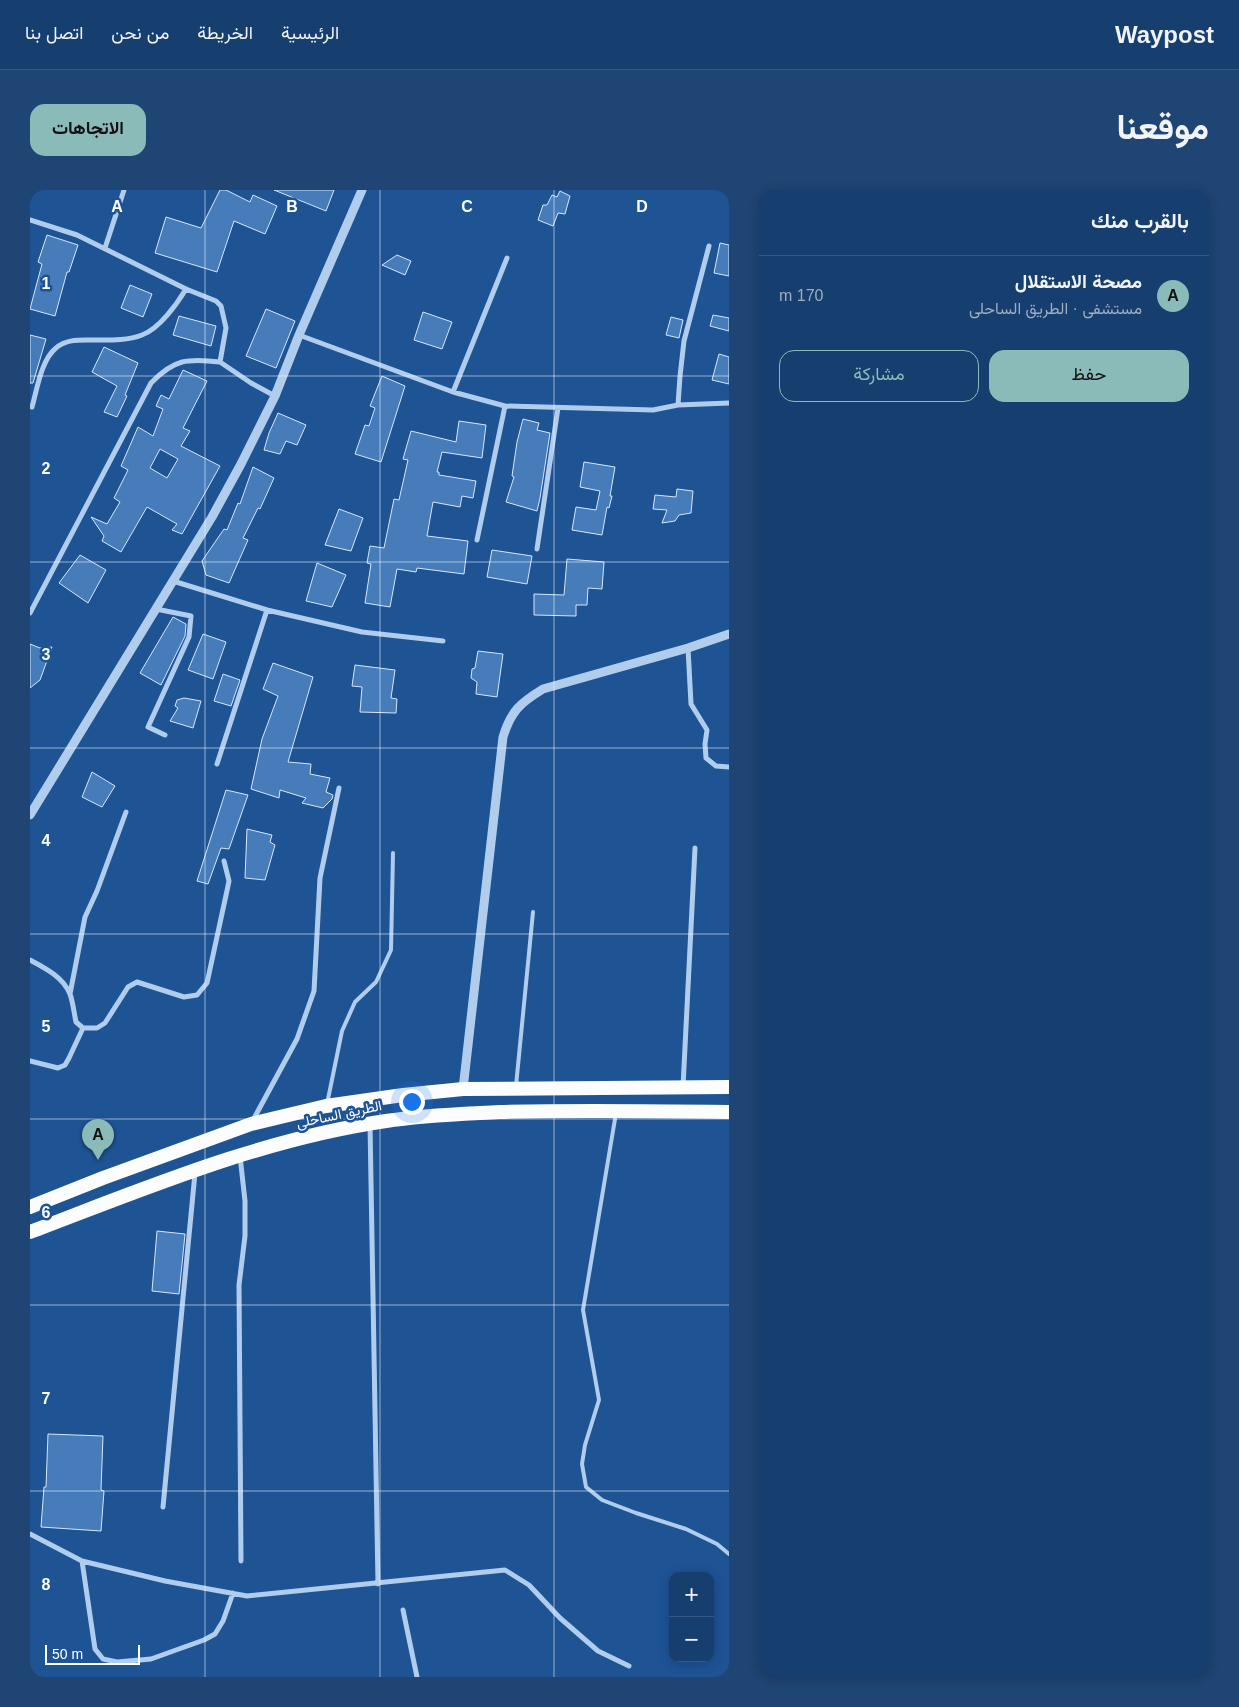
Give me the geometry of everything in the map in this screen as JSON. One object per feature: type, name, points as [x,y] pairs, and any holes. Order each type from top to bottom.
[{"type":"highway","name":"الطريق الساحلى","points":[[30,1207],[251,1124],[326,1106],[463,1089],[729,1087]]},
{"type":"highway","name":"الطريق الساحلى","points":[[30,1232],[240,1155],[306,1136],[386,1121],[464,1114],[543,1111],[729,1112]]},
{"type":"street","points":[[105,248],[124,190]]},
{"type":"street","points":[[30,816],[212,517],[241,464],[275,396],[299,335],[362,190]]},
{"type":"street","points":[[30,220],[77,235],[186,289],[216,301],[221,306],[226,328],[220,362]]},
{"type":"street","points":[[678,405],[684,341],[709,246]]},
{"type":"street","points":[[453,392],[507,258]]},
{"type":"street","points":[[32,408],[43,368],[55,348],[76,339],[132,338],[145,334],[175,307],[186,289]]},
{"type":"street","points":[[299,335],[453,392],[505,406],[653,410],[678,405],[729,403]]},
{"type":"street","points":[[30,613],[151,383],[160,372],[172,364],[198,359],[220,362],[251,383],[275,396]]},
{"type":"street","points":[[477,540],[505,406]]},
{"type":"street","points":[[537,549],[558,408]]},
{"type":"street","points":[[173,581],[267,610],[362,632],[443,641]]},
{"type":"street","points":[[156,609],[191,616],[188,636],[148,727],[165,735]]},
{"type":"street","points":[[217,764],[267,610]]},
{"type":"street","points":[[463,1089],[503,738],[509,719],[525,700],[543,689],[688,648],[729,634]]},
{"type":"street","points":[[688,648],[692,704],[707,730],[706,758],[716,766],[729,768]]},
{"type":"street","points":[[251,1124],[297,1039],[314,991],[320,878],[339,788]]},
{"type":"street","points":[[70,994],[85,917],[126,812]]},
{"type":"street","points":[[683,1087],[695,848]]},
{"type":"street","points":[[30,960],[52,972],[64,984],[70,994],[76,1022],[83,1028],[97,1028],[105,1023],[128,987],[137,982],[184,997],[197,995],[207,983],[228,886],[229,881],[224,861]]},
{"type":"street","points":[[30,1061],[58,1068],[65,1065],[83,1028]]},
{"type":"street","points":[[370,1124],[378,1584]]},
{"type":"street","points":[[240,1155],[245,1201],[245,1236],[239,1294],[241,1561]]},
{"type":"street","points":[[163,1507],[196,1170]]},
{"type":"street","points":[[30,1534],[82,1561],[165,1581],[247,1596],[504,1570],[529,1586],[560,1618],[598,1651],[630,1666]]},
{"type":"street","points":[[82,1561],[94,1649],[103,1658],[117,1662],[151,1660],[215,1634],[223,1621],[233,1593]]},
{"type":"street","points":[[403,1610],[417,1677]]},
{"type":"lane","points":[[326,1106],[342,1032],[355,1002],[376,982],[391,950],[393,853]]},
{"type":"lane","points":[[516,1088],[533,912]]},
{"type":"lane","points":[[616,1111],[583,1310],[599,1400],[585,1445],[582,1464],[586,1487],[602,1500],[686,1529],[717,1544],[729,1554]]},
{"type":"building","points":[[220,190],[226,190],[250,202],[253,195],[277,206],[265,234],[234,221],[217,272],[155,253],[166,217],[201,228]]},
{"type":"building","points":[[274,190],[334,190],[326,211]]},
{"type":"building","points":[[560,191],[570,196],[565,214],[558,213],[553,226],[538,220],[543,205],[547,205],[552,195],[557,197]]},
{"type":"building","points":[[47,235],[78,245],[69,272],[67,272],[55,316],[30,309],[42,264],[38,262]]},
{"type":"building","points":[[720,243],[729,245],[729,276],[714,273]]},
{"type":"building","points":[[397,255],[411,261],[405,275],[382,265]]},
{"type":"building","points":[[130,285],[152,294],[143,317],[121,308]]},
{"type":"building","points":[[266,309],[295,321],[276,368],[246,356]]},
{"type":"building","points":[[423,312],[452,322],[442,349],[414,340]]},
{"type":"building","points":[[713,315],[729,318],[729,331],[710,326]]},
{"type":"building","points":[[179,316],[216,326],[211,346],[173,335]]},
{"type":"building","points":[[671,317],[683,320],[679,338],[666,335]]},
{"type":"building","points":[[30,335],[46,339],[33,383],[30,383]]},
{"type":"building","points":[[104,347],[138,363],[125,395],[127,396],[117,417],[104,412],[117,386],[92,372]]},
{"type":"building","points":[[719,354],[729,357],[729,384],[712,380]]},
{"type":"building","points":[[183,370],[207,381],[183,428],[190,431],[181,446],[220,466],[182,534],[172,530],[177,524],[147,507],[121,552],[102,541],[104,536],[91,517],[107,524],[120,502],[114,498],[128,470],[121,466],[138,427],[153,436],[163,409],[156,406],[161,395],[169,399]],"holes":[[[160,449],[178,459],[167,478],[150,468]]]},
{"type":"building","points":[[382,376],[405,386],[381,462],[355,454],[365,425],[369,426],[375,408],[370,406]]},
{"type":"building","points":[[278,413],[306,425],[297,445],[286,441],[280,454],[264,450]]},
{"type":"building","points":[[523,419],[539,423],[537,430],[550,433],[537,511],[506,502],[514,477],[512,476],[517,442]]},
{"type":"building","points":[[459,421],[486,425],[482,458],[442,452],[437,472],[439,472],[439,475],[476,481],[473,498],[462,496],[460,507],[433,502],[427,536],[468,541],[464,574],[417,568],[416,572],[397,569],[390,607],[365,603],[371,564],[367,563],[370,546],[384,548],[394,499],[399,500],[408,460],[403,459],[411,431],[456,442]]},
{"type":"building","points":[[584,462],[615,467],[610,496],[612,496],[609,508],[607,507],[602,535],[572,530],[576,507],[596,510],[600,491],[580,487]]},
{"type":"building","points":[[253,467],[274,478],[260,509],[258,508],[243,538],[248,540],[229,583],[206,575],[202,561],[224,529],[227,530],[238,503],[240,504]]},
{"type":"building","points":[[677,489],[693,491],[691,513],[679,515],[675,521],[662,523],[667,510],[653,509],[655,495],[676,497]]},
{"type":"building","points":[[339,509],[363,518],[351,551],[325,545]]},
{"type":"building","points":[[492,550],[532,556],[527,584],[487,577]]},
{"type":"building","points":[[80,555],[106,570],[88,603],[59,583]]},
{"type":"building","points":[[567,559],[604,562],[602,589],[588,588],[587,605],[576,605],[576,616],[534,615],[534,594],[564,595]]},
{"type":"building","points":[[317,563],[346,575],[332,607],[306,601]]},
{"type":"building","points":[[173,617],[186,624],[185,636],[161,685],[140,673]]},
{"type":"building","points":[[203,634],[226,642],[213,679],[188,670]]},
{"type":"building","points":[[30,644],[40,648],[52,647],[40,680],[30,688]]},
{"type":"building","points":[[478,651],[503,654],[497,697],[476,694],[477,682],[471,678]]},
{"type":"building","points":[[273,663],[313,677],[288,762],[311,764],[310,774],[330,778],[326,792],[333,795],[332,799],[323,808],[302,803],[306,798],[280,790],[279,798],[251,789],[262,739],[278,696],[263,689]]},
{"type":"building","points":[[355,665],[395,670],[391,698],[397,699],[396,713],[360,712],[362,687],[352,686]]},
{"type":"building","points":[[223,674],[240,680],[231,706],[214,701]]},
{"type":"building","points":[[184,698],[201,701],[193,728],[170,721],[178,708],[175,706],[177,700]]},
{"type":"building","points":[[92,772],[115,786],[102,807],[82,797]]},
{"type":"building","points":[[226,790],[248,795],[229,849],[221,848],[208,884],[197,881]]},
{"type":"building","points":[[247,829],[272,835],[270,842],[275,845],[265,880],[245,878]]},
{"type":"building","points":[[157,1231],[185,1234],[179,1294],[152,1291]]},
{"type":"building","points":[[48,1434],[103,1436],[101,1490],[104,1491],[101,1531],[41,1527],[44,1487],[46,1487]]},
{"type":"place","name":"مصحة الاستقلال","points":[[98,1160]]}]
